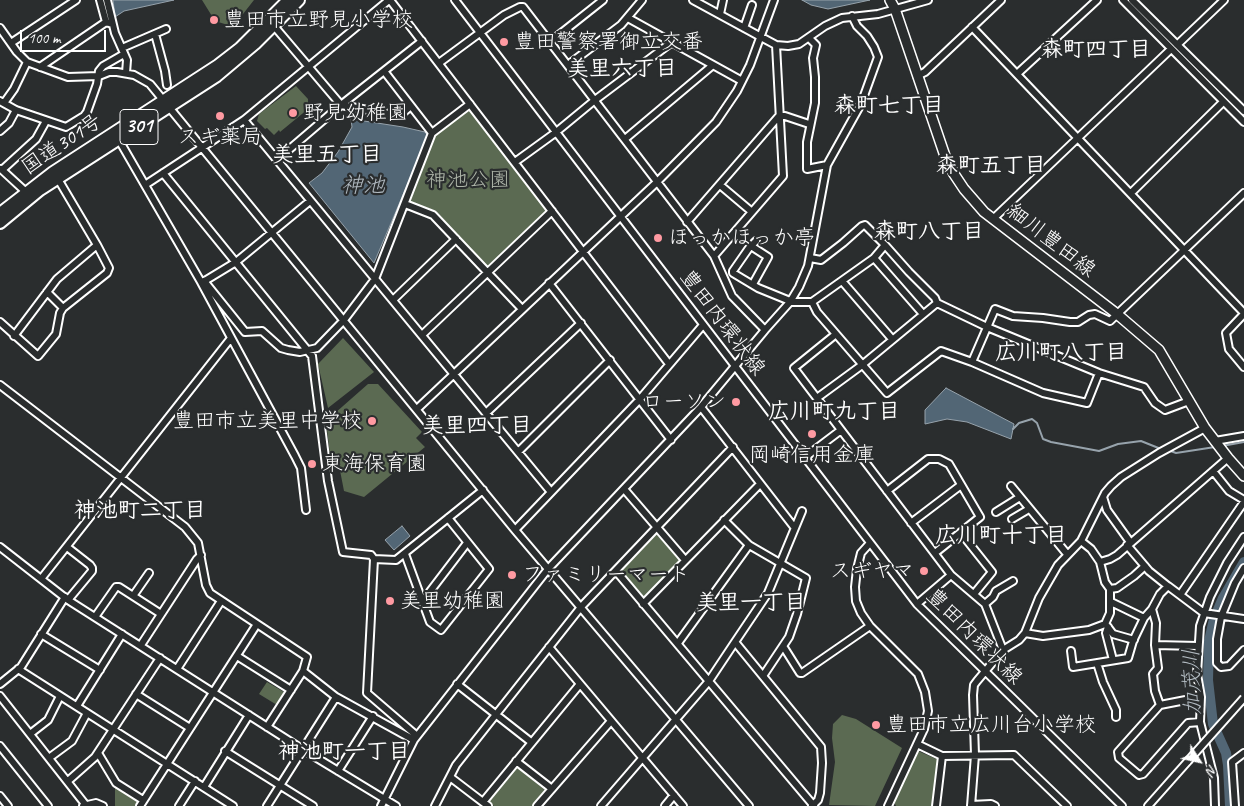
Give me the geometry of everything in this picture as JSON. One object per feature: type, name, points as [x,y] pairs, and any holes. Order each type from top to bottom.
[{"type":"highway","name":"国道301号","points":[[0,223],[40,190],[119,140],[240,48],[288,0]]},
{"type":"highway","name":"国道301号","points":[[0,213],[26,192],[167,103],[217,76],[274,26],[299,0]]},
{"type":"main road","name":"細川豊田線","points":[[890,0],[895,9],[950,167],[972,199],[993,219],[1116,314],[1159,350],[1205,428],[1244,476]]},
{"type":"street","points":[[11,43],[76,0]]},
{"type":"street","points":[[100,0],[127,60],[126,73]]},
{"type":"street","points":[[107,0],[109,23]]},
{"type":"street","points":[[144,185],[244,120],[307,66],[390,0],[669,364]]},
{"type":"street","name":"豊田内環状線","points":[[454,0],[917,604],[983,672],[1122,806]]},
{"type":"street","points":[[550,42],[603,0]]},
{"type":"street","points":[[568,65],[628,18],[642,0]]},
{"type":"street","points":[[693,0],[776,45],[799,44],[834,21],[852,16],[878,14],[928,0]]},
{"type":"street","points":[[720,14],[723,0]]},
{"type":"street","points":[[417,409],[657,182],[716,122],[728,107],[742,81],[761,37],[774,0]]},
{"type":"street","points":[[917,76],[925,72],[1001,0]]},
{"type":"street","points":[[1017,74],[1097,0]]},
{"type":"street","points":[[1124,0],[1244,122]]},
{"type":"street","points":[[1132,0],[1244,111]]},
{"type":"street","points":[[1177,44],[1224,0]]},
{"type":"street","points":[[744,28],[752,5]]},
{"type":"street","points":[[439,63],[504,15],[520,7],[524,8],[714,256],[729,292],[765,330]]},
{"type":"street","points":[[383,803],[415,738],[548,569],[701,407],[790,301],[804,279],[810,258],[827,165],[861,104],[878,57],[871,42],[857,26],[852,16]]},
{"type":"street","points":[[628,18],[742,81]]},
{"type":"street","points":[[40,66],[109,23]]},
{"type":"street","points":[[274,26],[341,106],[398,116],[411,106]]},
{"type":"street","points":[[972,27],[1244,313],[1226,333],[1229,349],[1244,367]]},
{"type":"street","points":[[0,28],[27,62],[68,77],[99,76],[109,72],[126,73],[134,75],[150,84],[515,530],[749,806]]},
{"type":"street","points":[[27,62],[14,89],[2,102],[16,110],[64,127],[84,116],[87,112],[102,66],[123,51],[166,28]]},
{"type":"street","points":[[154,34],[165,71],[167,85]]},
{"type":"street","points":[[809,38],[816,45],[813,58],[815,103],[809,124],[807,169],[827,165]]},
{"type":"street","points":[[278,159],[422,41]]},
{"type":"street","points":[[515,162],[672,42]]},
{"type":"street","points":[[714,256],[784,176],[776,45]]},
{"type":"street","points":[[993,219],[1171,49]]},
{"type":"street","points":[[625,139],[713,65]]},
{"type":"street","points":[[384,71],[432,133]]},
{"type":"street","points":[[1130,193],[1223,102]]},
{"type":"street","points":[[203,282],[245,332],[262,331],[281,348],[300,352],[317,348],[344,320],[375,279],[432,133],[470,104]]},
{"type":"street","points":[[0,131],[9,122],[16,110]]},
{"type":"street","points":[[779,116],[809,124]]},
{"type":"street","points":[[687,222],[779,116]]},
{"type":"street","points":[[244,120],[551,492]]},
{"type":"street","points":[[26,192],[1,169],[36,139],[46,121]]},
{"type":"street","points":[[119,140],[203,282],[301,468],[306,510]]},
{"type":"street","points":[[163,174],[312,356],[328,481],[343,552],[371,555],[374,559],[396,560],[483,490]]},
{"type":"street","points":[[0,322],[38,356],[56,334],[60,313],[63,308],[107,273],[109,268],[58,179]]},
{"type":"street","points":[[720,185],[752,212]]},
{"type":"street","points":[[972,362],[995,309],[1013,316],[1070,322],[1078,322],[1089,315],[1095,314],[1110,321],[1244,193]]},
{"type":"street","points":[[203,282],[236,262],[310,201]]},
{"type":"street","points":[[405,204],[433,215],[522,308]]},
{"type":"street","points":[[422,335],[552,211]]},
{"type":"street","points":[[810,258],[821,260],[862,226],[865,226],[935,298],[937,303],[987,327],[1099,373],[1144,386],[1155,403],[1165,410],[1189,401]]},
{"type":"street","points":[[393,300],[456,239]]},
{"type":"street","points":[[752,284],[768,257],[754,244],[733,270],[733,273],[752,284],[790,301],[812,302],[874,258],[885,245]]},
{"type":"street","points":[[14,336],[57,279],[97,245]]},
{"type":"street","points":[[874,258],[923,314]]},
{"type":"street","points":[[842,281],[892,339]]},
{"type":"street","points":[[549,283],[671,440]]},
{"type":"street","points":[[47,292],[63,308]]},
{"type":"street","points":[[812,302],[817,312],[886,392],[889,393],[938,351],[944,351],[972,362],[1043,393],[1087,403],[1099,373]]},
{"type":"street","points":[[817,398],[937,303]]},
{"type":"street","points":[[486,413],[581,322]]},
{"type":"street","points":[[515,530],[640,399],[703,325]]},
{"type":"street","points":[[836,334],[794,368],[951,575],[985,604],[1003,650]]},
{"type":"street","points":[[41,579],[231,338]]},
{"type":"street","points":[[518,452],[610,360]]},
{"type":"street","points":[[0,385],[184,527],[198,543],[210,593],[307,657],[303,671],[267,726]]},
{"type":"street","points":[[701,407],[794,527]]},
{"type":"street","points":[[995,806],[991,804],[971,806],[975,755],[974,686],[983,672],[1003,650],[1019,640],[1025,633],[1039,598],[1058,565],[1081,542],[1103,497],[1111,486],[1121,477],[1168,447],[1205,428]]},
{"type":"street","points":[[804,458],[841,430]]},
{"type":"street","points":[[1215,441],[1244,436]]},
{"type":"street","points":[[435,806],[456,765],[581,606],[733,447]]},
{"type":"street","points":[[1100,562],[1110,559],[1228,458]]},
{"type":"street","points":[[887,491],[928,459],[940,459],[948,464],[980,517],[935,553]]},
{"type":"street","points":[[1180,595],[1244,501],[1229,491],[1213,471]]},
{"type":"street","points":[[643,604],[760,484]]},
{"type":"street","points":[[911,523],[960,485]]},
{"type":"street","points":[[1011,486],[1067,554]]},
{"type":"street","points":[[624,489],[685,560]]},
{"type":"street","points":[[996,512],[1020,497]]},
{"type":"street","points":[[1103,497],[1107,510],[1128,543],[1145,566],[1169,587],[1204,612],[1221,617],[1244,620]]},
{"type":"street","points":[[1012,518],[1029,508]]},
{"type":"street","points":[[601,806],[709,681],[768,594],[802,511]]},
{"type":"street","points":[[405,554],[430,622],[441,630],[489,569],[448,518]]},
{"type":"street","points":[[724,520],[749,545],[805,576],[807,580],[789,637],[763,676]]},
{"type":"street","points":[[961,533],[992,572],[974,594]]},
{"type":"street","points":[[1215,806],[1214,778],[1200,722],[1200,697],[1197,674],[1200,626],[1204,612],[1228,563],[1244,537]]},
{"type":"street","points":[[422,602],[467,542]]},
{"type":"street","points":[[1081,542],[1091,549],[1100,562],[1105,582],[1110,589],[1111,602],[1106,633],[1113,660]]},
{"type":"street","points":[[870,544],[861,553],[857,569],[856,601],[861,613],[870,626],[918,674],[923,685],[928,711],[924,729],[889,806]]},
{"type":"street","points":[[678,643],[749,545]]},
{"type":"street","points":[[0,547],[67,599],[267,726],[383,803],[396,806]]},
{"type":"street","points":[[2,679],[18,669],[67,599],[92,571],[90,565],[67,547]]},
{"type":"street","points":[[140,645],[201,555]]},
{"type":"street","points":[[374,559],[367,693],[415,738]]},
{"type":"street","points":[[1110,589],[1117,588],[1145,566]]},
{"type":"street","points":[[1244,568],[1232,590],[1221,617],[1217,639],[1217,664],[1221,667],[1229,666],[1244,650]]},
{"type":"street","points":[[616,571],[813,806],[818,800],[820,793],[821,747],[735,642]]},
{"type":"street","points":[[134,596],[149,573]]},
{"type":"street","points":[[917,604],[951,575]]},
{"type":"street","points":[[985,604],[993,598],[996,591],[1013,581]]},
{"type":"street","points":[[96,617],[116,587],[134,596],[160,614]]},
{"type":"street","points":[[1071,651],[1073,667],[1128,658],[1144,618],[1152,609],[1160,594],[1169,587]]},
{"type":"street","points":[[177,668],[221,601]]},
{"type":"street","points":[[1111,602],[1144,618]]},
{"type":"street","points":[[1152,609],[1156,623],[1155,645],[1158,668],[1153,674],[1155,691],[1160,705]]},
{"type":"street","points":[[98,753],[116,783],[142,803],[257,624]]},
{"type":"street","points":[[783,646],[800,673],[802,673],[870,626]]},
{"type":"street","points":[[1025,633],[1043,636],[1106,626]]},
{"type":"street","points":[[1106,626],[1113,634],[1134,640]]},
{"type":"street","points":[[41,634],[100,670]]},
{"type":"street","points":[[77,706],[122,634]]},
{"type":"street","points":[[1155,645],[1198,646]]},
{"type":"street","points":[[549,646],[644,757],[683,806]]},
{"type":"street","points":[[237,656],[291,690]]},
{"type":"street","points":[[68,781],[98,753],[160,658]]},
{"type":"street","points":[[1097,663],[1103,682],[1116,710],[1116,717]]},
{"type":"street","points":[[18,669],[233,806]]},
{"type":"street","points":[[303,671],[336,697],[415,738]]},
{"type":"street","points":[[457,684],[531,742]]},
{"type":"street","points":[[450,777],[486,804],[516,761],[580,684]]},
{"type":"street","points":[[136,694],[190,728]]},
{"type":"street","points":[[0,696],[68,781],[84,805],[96,803],[103,806]]},
{"type":"street","points":[[30,734],[48,720],[60,696]]},
{"type":"street","points":[[267,806],[336,697]]},
{"type":"street","points":[[1200,697],[1160,705],[1118,752],[1119,758],[1139,774],[1143,774],[1188,723],[1200,722]]},
{"type":"street","points":[[1148,806],[1244,698]]},
{"type":"street","points":[[49,758],[72,741],[87,713]]},
{"type":"street","points":[[204,787],[249,715]]},
{"type":"street","points":[[338,772],[373,716]]},
{"type":"street","points":[[537,806],[611,720]]},
{"type":"street","points":[[917,744],[942,756],[1018,756],[1067,806]]},
{"type":"street","points":[[0,746],[48,806]]},
{"type":"street","points":[[225,751],[312,806]]},
{"type":"street","points":[[1235,806],[1232,762],[1244,753]]},
{"type":"street","points":[[936,806],[942,756]]},
{"type":"street","points":[[516,761],[552,789]]},
{"type":"street","points":[[179,806],[195,782]]},
{"type":"street","points":[[665,806],[674,795]]},
{"type":"street","points":[[0,796],[8,806]]},
{"type":"street","points":[[218,806],[222,799]]},
{"type":"green space","points":[[202,0],[254,0],[243,14],[228,25],[215,21]]},
{"type":"green space","points":[[296,86],[308,99],[308,109],[274,135],[257,121],[259,114]]},
{"type":"green space","name":"神池公園","points":[[470,109],[548,210],[489,267],[436,211],[410,202],[435,136]]},
{"type":"green space","points":[[343,338],[374,372],[328,408],[318,364]]},
{"type":"green space","points":[[368,384],[378,384],[422,432],[416,438],[425,447],[364,497],[344,491],[337,455],[330,455],[326,421]]},
{"type":"green space","points":[[656,534],[680,560],[644,598],[620,571]]},
{"type":"green space","points":[[267,682],[284,692],[277,705],[259,694]]},
{"type":"green space","points":[[842,715],[856,719],[902,748],[875,806],[829,805],[835,762],[832,738],[833,724]]},
{"type":"green space","points":[[918,751],[939,760],[934,806],[896,806],[894,802]]},
{"type":"green space","points":[[516,766],[546,791],[533,806],[494,806],[488,802]]},
{"type":"green space","points":[[115,786],[139,803],[136,806],[115,806]]},
{"type":"water","points":[[113,0],[174,0],[124,11],[115,17]]},
{"type":"water","points":[[802,0],[870,0],[828,9],[811,5]]},
{"type":"water","name":"神池","points":[[351,119],[403,127],[425,132],[428,136],[374,263],[309,183],[322,173],[338,152],[352,127]]},
{"type":"water","points":[[946,388],[1014,424],[1011,439],[967,422],[947,419],[925,424],[925,410]]},
{"type":"water","points":[[402,526],[410,536],[394,550],[385,540]]},
{"type":"waterway","points":[[1013,429],[1019,423],[1032,419],[1037,423],[1043,439],[1051,442],[1099,451],[1118,444],[1141,441],[1161,449]]},
{"type":"waterway","points":[[1222,446],[1244,442]]},
{"type":"waterway","points":[[1168,450],[1176,453],[1215,447]]},
{"type":"waterway","name":"加茂川","points":[[1230,806],[1226,753],[1213,724],[1208,680],[1209,641],[1214,619],[1223,598],[1244,562]]},
{"type":"place","name":"豊田市立野見小学校","points":[[214,20]]},
{"type":"place","name":"豊田警察署御立交番","points":[[504,42]]},
{"type":"place","name":"野見幼稚園","points":[[293,113]]},
{"type":"place","name":"スギ薬局","points":[[220,116]]},
{"type":"place","name":"ほっかほっか亭","points":[[658,238]]},
{"type":"place","name":"ローソン","points":[[736,402]]},
{"type":"place","name":"豊田市立美里中学校","points":[[372,421]]},
{"type":"place","name":"岡崎信用金庫","points":[[812,434]]},
{"type":"place","name":"東海保育園","points":[[312,464]]},
{"type":"place","name":"スギヤマ","points":[[924,571]]},
{"type":"place","name":"ファミリーマート","points":[[512,575]]},
{"type":"place","name":"美里幼稚園","points":[[390,601]]},
{"type":"place","name":"豊田市立広川台小学校","points":[[876,725]]},
{"type":"district","name":"森町四丁目","points":[[1096,50]]},
{"type":"district","name":"美里六丁目","points":[[622,69]]},
{"type":"district","name":"森町七丁目","points":[[889,106]]},
{"type":"district","name":"美里五丁目","points":[[327,155]]},
{"type":"district","name":"森町五丁目","points":[[991,166]]},
{"type":"district","name":"森町八丁目","points":[[929,232]]},
{"type":"district","name":"広川町八丁目","points":[[1061,353]]},
{"type":"district","name":"広川町九丁目","points":[[834,412]]},
{"type":"district","name":"美里四丁目","points":[[477,426]]},
{"type":"district","name":"神池町二丁目","points":[[140,511]]},
{"type":"district","name":"広川町十丁目","points":[[1001,536]]},
{"type":"district","name":"美里一丁目","points":[[751,603]]},
{"type":"district","name":"神池町一丁目","points":[[344,752]]}]
